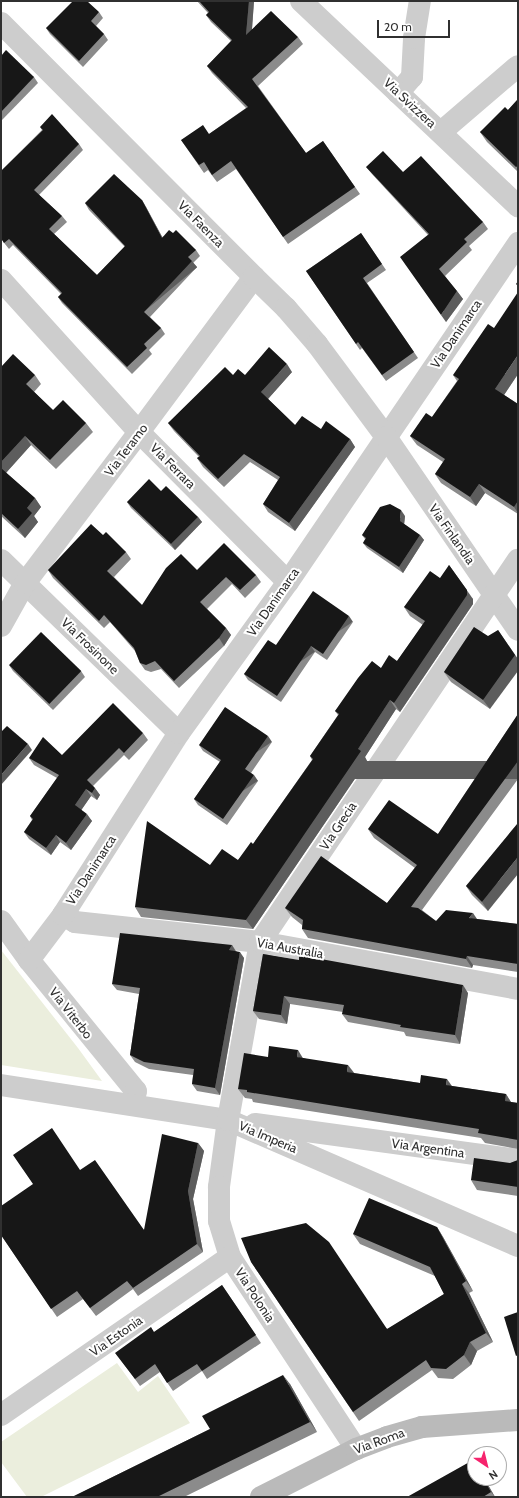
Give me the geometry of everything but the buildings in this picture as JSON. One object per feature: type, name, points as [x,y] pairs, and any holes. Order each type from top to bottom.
[{"type":"main road","name":"Via Roma","points":[[261,1497],[356,1448],[422,1427],[514,1422]]},
{"type":"street","name":"Via Svizzera","points":[[301,1],[518,206]]},
{"type":"street","points":[[398,93],[412,77],[414,38],[420,1]]},
{"type":"street","name":"Via Faenza","points":[[1,23],[286,308],[317,344],[386,437]]},
{"type":"street","points":[[441,132],[518,66]]},
{"type":"street","name":"Via Danimarca","points":[[29,960],[63,914],[179,733],[288,582],[518,243]]},
{"type":"street","name":"Via Teramo","points":[[1,626],[25,583],[254,277]]},
{"type":"street","name":"Via Ferrara","points":[[5,287],[139,432],[288,582]]},
{"type":"street","name":"Via Finlandia","points":[[386,437],[518,630]]},
{"type":"street","name":"Via Frosinone","points":[[1,560],[179,733]]},
{"type":"street","name":"Via Grecia","points":[[228,1120],[260,942],[518,560]]},
{"type":"street","name":"Via Australia","points":[[63,914],[75,922],[260,942],[518,989]]},
{"type":"street","name":"Via Viterbo","points":[[1,921],[29,960],[136,1091],[133,1105]]},
{"type":"street","name":"Via Imperia","points":[[2,1089],[133,1105],[228,1120],[518,1246]]},
{"type":"street","name":"Via Argentina","points":[[228,1120],[518,1160]]},
{"type":"street","name":"Via Polonia","points":[[228,1120],[219,1188],[219,1221],[230,1257],[356,1448]]},
{"type":"street","points":[[331,1165],[337,1135]]},
{"type":"street","name":"Via Estonia","points":[[1,1415],[230,1257]]},
{"type":"green space","points":[[1,950],[78,1048],[102,1081],[1,1065]]},
{"type":"green space","points":[[117,1363],[138,1392],[158,1376],[190,1423],[41,1497],[27,1497],[1,1462],[1,1442]]}]
